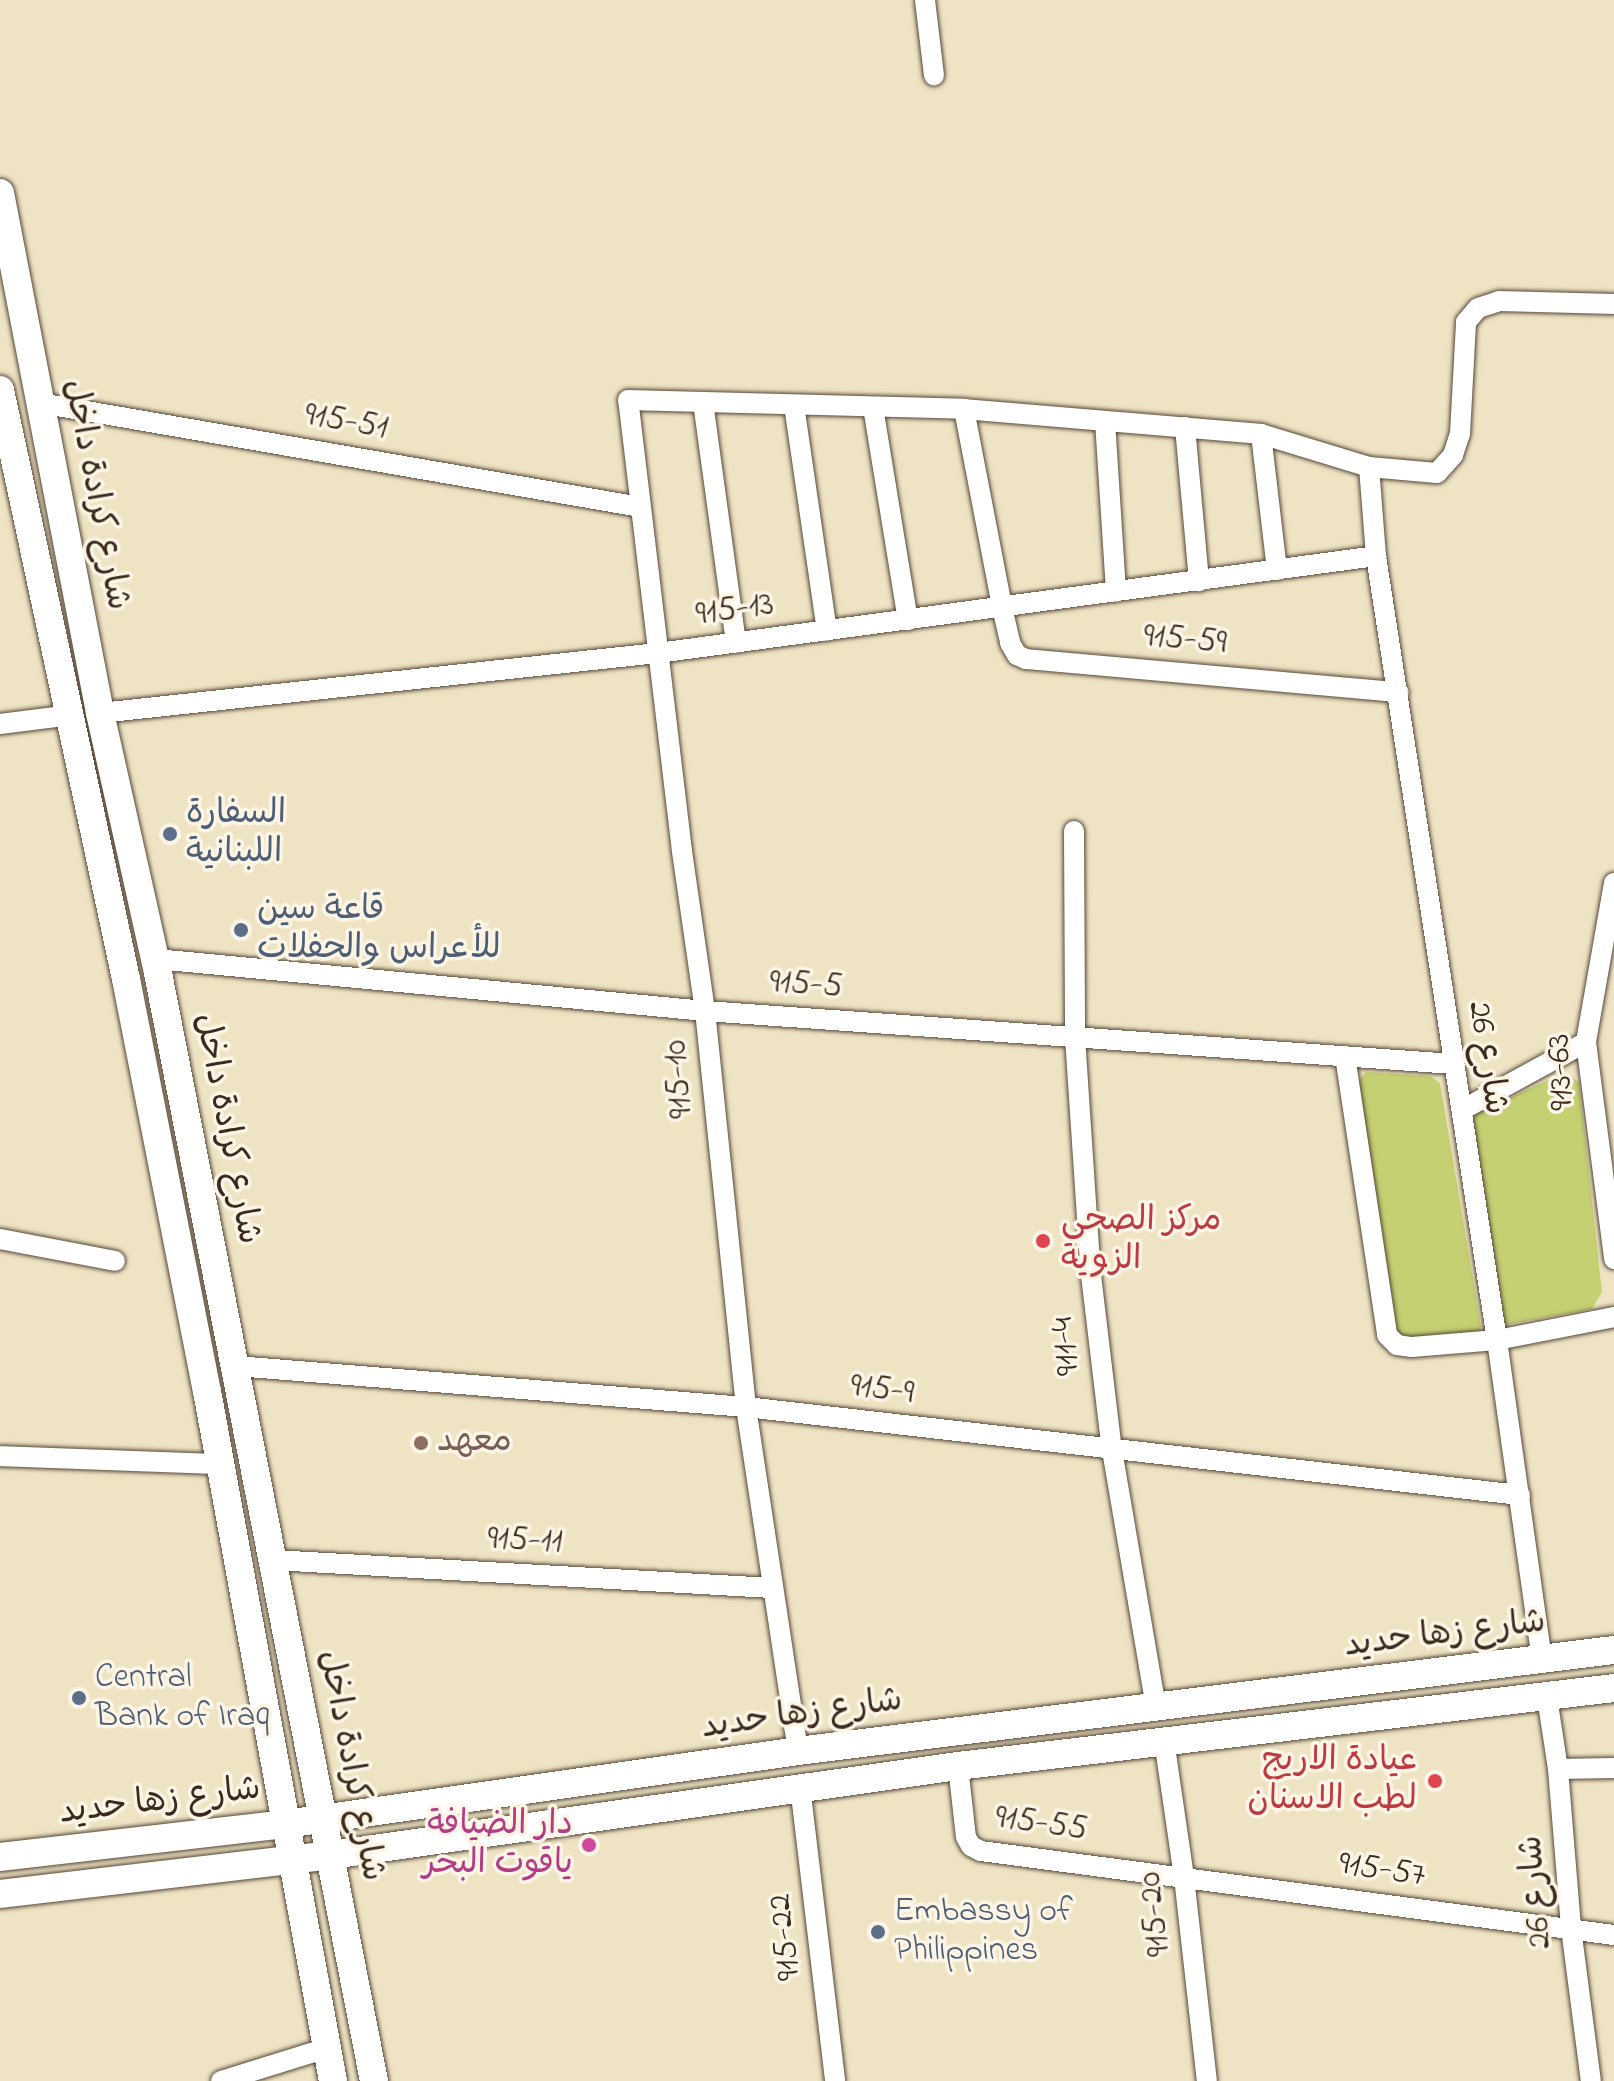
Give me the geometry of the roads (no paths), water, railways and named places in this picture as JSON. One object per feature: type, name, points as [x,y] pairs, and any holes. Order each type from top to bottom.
[{"type":"main road","name":"شارع كرادة داخل","points":[[0,193],[100,713],[157,966],[374,2081]]},
{"type":"main road","name":"شارع كرادة داخل","points":[[0,394],[126,979],[207,1391],[333,2081]]},
{"type":"main road","points":[[126,979],[157,966]]},
{"type":"main road","points":[[207,1391],[238,1376]]},
{"type":"main road","name":"شارع زها حديد","points":[[0,1857],[286,1824],[798,1751],[1614,1650]]},
{"type":"main road","name":"شارع زها حديد","points":[[0,1894],[331,1855],[800,1786],[1614,1688]]},
{"type":"main road","points":[[798,1751],[800,1786]]},
{"type":"street","points":[[925,0],[934,75]]},
{"type":"street","points":[[736,643],[703,402],[964,409],[1261,434],[1369,467],[1437,473],[1453,455],[1463,412],[1466,322],[1478,308],[1499,301],[1614,304]]},
{"type":"street","name":"915-10","points":[[703,402],[628,400],[705,1011],[746,1407],[798,1751]]},
{"type":"street","name":"915-51","points":[[40,403],[640,507]]},
{"type":"street","points":[[794,405],[827,631]]},
{"type":"street","points":[[873,407],[908,620]]},
{"type":"street","name":"915-59","points":[[964,409],[1002,607],[1010,643],[1017,655],[1026,659],[1399,692]]},
{"type":"street","points":[[1105,421],[1116,592]]},
{"type":"street","points":[[1185,427],[1199,581]]},
{"type":"street","points":[[1261,434],[1277,570]]},
{"type":"street","name":"شارع 26","points":[[1369,467],[1376,556],[1497,1340],[1542,1659]]},
{"type":"street","name":"915-13","points":[[100,713],[658,653],[1376,556]]},
{"type":"street","points":[[0,724],[71,715]]},
{"type":"street","name":"911-4","points":[[1074,831],[1075,1037],[1091,1275],[1112,1450],[1156,1707]]},
{"type":"street","name":"913-63","points":[[1614,883],[1586,1042],[1614,1259]]},
{"type":"street","name":"915-5","points":[[157,966],[705,1011],[1454,1064]]},
{"type":"street","points":[[1462,1110],[1586,1042]]},
{"type":"street","points":[[1345,1056],[1387,1335],[1397,1345],[1412,1347],[1497,1340],[1614,1317]]},
{"type":"street","points":[[0,1239],[115,1261]]},
{"type":"street","name":"915-9","points":[[238,1376],[746,1407],[1520,1495]]},
{"type":"street","points":[[0,1456],[220,1464]]},
{"type":"street","name":"915-11","points":[[273,1560],[773,1588]]},
{"type":"street","name":"شارع 26","points":[[1547,1697],[1558,1769],[1571,1928],[1591,2081]]},
{"type":"street","name":"915-20","points":[[1164,1740],[1184,1877],[1207,2081]]},
{"type":"street","name":"915-55","points":[[958,1766],[966,1837],[971,1846],[1184,1877]]},
{"type":"street","points":[[1558,1769],[1614,1768]]},
{"type":"street","name":"915-22","points":[[800,1786],[835,2081]]},
{"type":"street","name":"915-57","points":[[1184,1877],[1614,1935]]},
{"type":"street","points":[[221,2081],[327,2048]]},
{"type":"place","name":"السفارة اللبنانية","points":[[170,834]]},
{"type":"place","name":"قاعة سين للأعراس والحفلات","points":[[241,930]]},
{"type":"place","name":"مركز الصحي الزوية","points":[[1043,1241]]},
{"type":"place","name":"معهد","points":[[421,1443]]},
{"type":"place","name":"Central Bank of Iraq","points":[[79,1698]]},
{"type":"place","name":"عيادة الاريج لطب الاسنان","points":[[1435,1781]]},
{"type":"place","name":"دار الضيافة ياقوت البحر","points":[[589,1845]]},
{"type":"place","name":"Embassy of Philippines","points":[[878,1932]]}]
